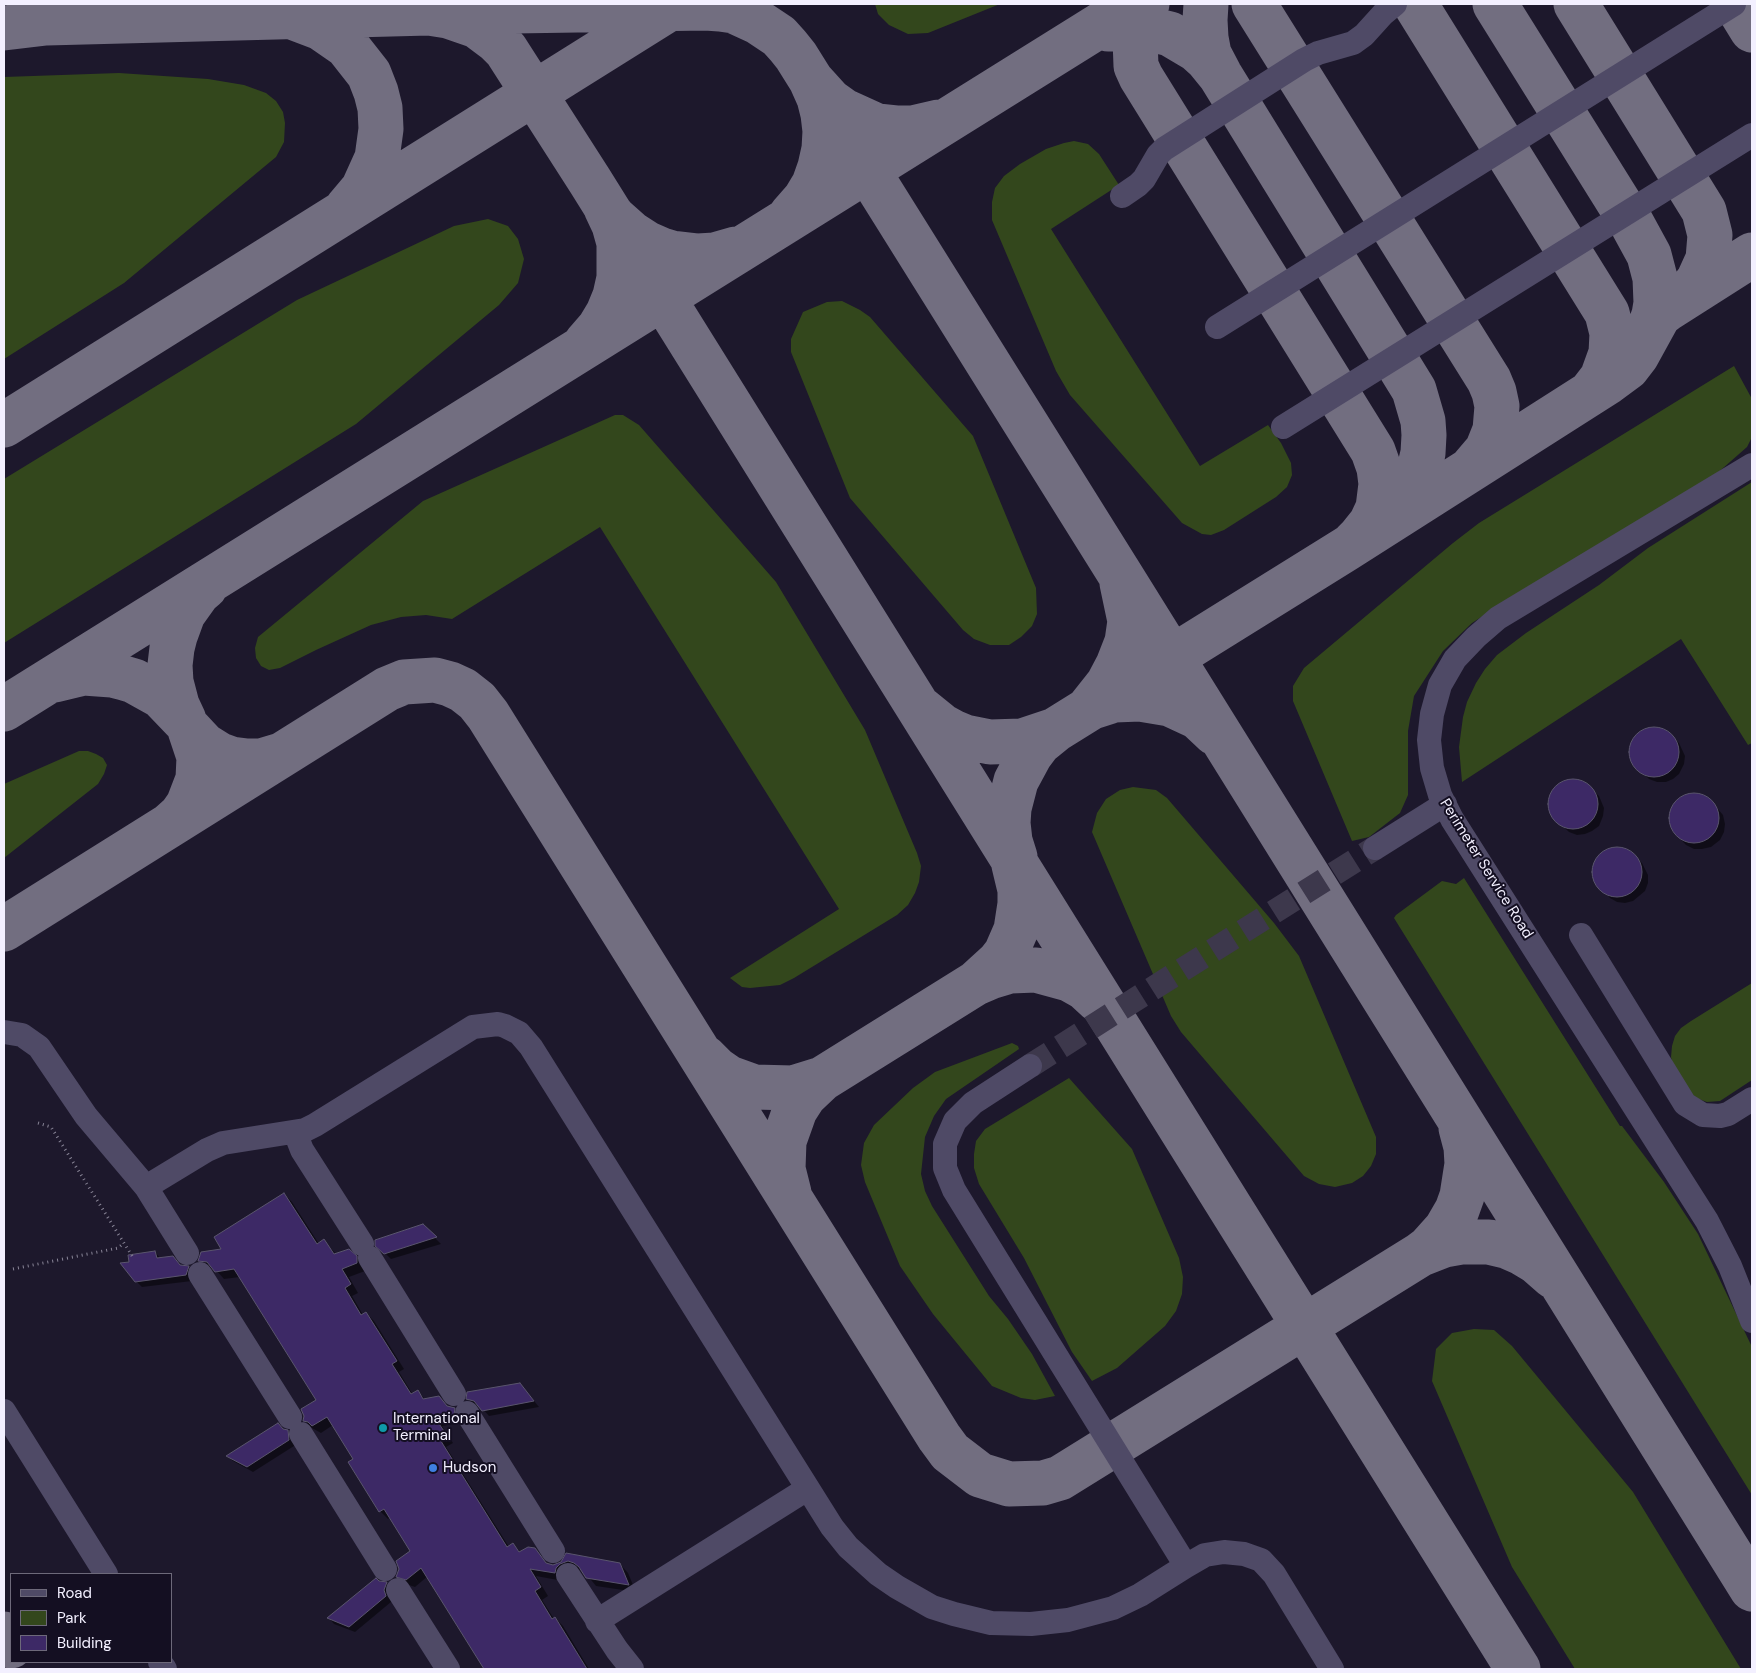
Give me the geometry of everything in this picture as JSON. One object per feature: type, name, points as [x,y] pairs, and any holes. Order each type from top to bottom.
[{"type":"street","points":[[1122,196],[1138,186],[1164,149],[1304,60],[1318,53],[1354,43],[1395,4]]},
{"type":"street","points":[[1217,327],[1734,4]]},
{"type":"street","points":[[1283,428],[1752,135]]},
{"type":"street","name":"Perimeter Service Road","points":[[1752,465],[1498,618],[1455,659],[1440,686],[1432,714],[1429,740],[1432,768],[1445,804],[1707,1221],[1730,1266],[1752,1321]]},
{"type":"street","points":[[1376,848],[1445,804]]},
{"type":"street","points":[[1581,935],[1685,1104],[1703,1115],[1720,1116],[1728,1114],[1752,1099]]},
{"type":"street","points":[[146,1187],[207,1150],[223,1143],[295,1132],[314,1125],[473,1027],[498,1024],[519,1033],[531,1047],[832,1527],[848,1546],[878,1574],[932,1607],[954,1614],[991,1623],[1009,1625],[1040,1624],[1101,1612],[1140,1595],[1205,1555],[1224,1552],[1244,1554],[1261,1560],[1274,1574],[1332,1669]]},
{"type":"street","points":[[4,1032],[22,1035],[38,1047],[86,1116],[146,1187],[187,1253]]},
{"type":"street","points":[[1030,1066],[973,1103],[955,1121],[945,1144],[944,1168],[954,1190],[1186,1566]]},
{"type":"street","points":[[295,1132],[302,1150],[553,1551]]},
{"type":"street","points":[[200,1274],[385,1569]]},
{"type":"street","points":[[4,1411],[105,1573]]},
{"type":"street","points":[[597,1621],[807,1489]]},
{"type":"street","points":[[568,1575],[597,1621],[632,1669]]},
{"type":"street","points":[[398,1590],[448,1669]]},
{"type":"path","points":[[38,1123],[51,1127],[134,1259]]},
{"type":"path","points":[[13,1269],[118,1248],[124,1243]]},
{"type":"green space","points":[[875,4],[1000,4],[928,33],[908,34],[889,25],[878,14]]},
{"type":"green space","points":[[119,73],[208,79],[244,85],[266,93],[276,101],[283,112],[285,123],[284,142],[276,157],[124,283],[4,359],[4,77]]},
{"type":"green space","points":[[1074,141],[1088,144],[1099,154],[1119,185],[1051,229],[1200,466],[1268,425],[1281,443],[1291,463],[1292,475],[1287,487],[1276,497],[1224,530],[1211,535],[1202,534],[1182,523],[1070,395],[1056,371],[992,220],[992,202],[995,188],[1004,176],[1046,149]]},
{"type":"green space","points":[[488,219],[508,226],[518,239],[524,259],[518,283],[499,305],[356,424],[4,643],[4,479],[297,300],[454,226]]},
{"type":"green space","points":[[842,301],[870,317],[973,436],[1036,588],[1037,614],[1032,626],[1009,645],[990,645],[974,639],[963,630],[850,498],[791,352],[791,339],[803,312],[827,302]]},
{"type":"green space","points":[[1734,366],[1752,399],[1752,437],[1747,447],[1706,483],[1518,593],[1472,623],[1443,651],[1414,696],[1408,731],[1408,795],[1400,813],[1369,837],[1352,841],[1293,701],[1293,686],[1304,668],[1479,523]]},
{"type":"green space","points":[[615,415],[623,415],[639,425],[776,582],[865,730],[921,866],[919,882],[915,893],[908,905],[897,915],[780,985],[742,987],[730,978],[839,909],[600,527],[452,619],[426,615],[401,617],[371,625],[280,668],[269,670],[261,666],[256,658],[255,648],[258,637],[423,501]]},
{"type":"green space","points":[[1752,482],[1752,743],[1748,745],[1681,639],[1462,782],[1459,747],[1467,702],[1476,683],[1497,655],[1526,633],[1599,585],[1648,548]]},
{"type":"green space","points":[[79,751],[88,751],[103,758],[107,765],[98,784],[4,858],[4,784]]},
{"type":"green space","points":[[1133,787],[1156,790],[1167,798],[1274,923],[1299,956],[1376,1137],[1376,1154],[1371,1166],[1363,1176],[1352,1183],[1335,1187],[1319,1184],[1304,1176],[1181,1032],[1171,1016],[1092,832],[1097,813],[1106,799],[1120,790]]},
{"type":"green space","points":[[1464,878],[1620,1126],[1622,1126],[1664,1182],[1698,1234],[1752,1347],[1752,1495],[1394,918],[1442,881],[1456,884]]},
{"type":"green space","points":[[1752,983],[1752,1080],[1720,1101],[1707,1102],[1690,1096],[1674,1071],[1671,1057],[1675,1036],[1681,1028],[1691,1021]]},
{"type":"green space","points":[[1012,1043],[1018,1046],[1019,1049],[946,1099],[934,1116],[925,1137],[921,1174],[925,1191],[932,1206],[989,1296],[1008,1319],[1032,1354],[1055,1396],[1035,1400],[1021,1398],[992,1386],[933,1314],[900,1266],[865,1182],[861,1165],[864,1143],[874,1125],[913,1088],[935,1072]]},
{"type":"green space","points":[[1069,1078],[1132,1149],[1179,1258],[1183,1277],[1182,1294],[1176,1311],[1165,1326],[1117,1368],[1092,1381],[1072,1352],[1024,1258],[979,1184],[974,1168],[976,1141],[985,1129]]},
{"type":"green space","points":[[1474,1329],[1494,1330],[1512,1346],[1633,1492],[1741,1669],[1575,1669],[1512,1567],[1432,1381],[1436,1349],[1452,1333]]},
{"type":"building","points":[[1649,727],[1659,727],[1672,734],[1679,747],[1679,757],[1672,770],[1659,777],[1649,777],[1640,773],[1633,766],[1629,757],[1629,747],[1633,738],[1640,731]]},
{"type":"building","points":[[1568,779],[1578,779],[1591,786],[1598,799],[1598,809],[1591,822],[1578,829],[1568,829],[1559,825],[1552,818],[1548,809],[1548,799],[1552,790],[1559,783]]},
{"type":"building","points":[[1689,793],[1699,793],[1712,800],[1719,813],[1719,823],[1712,836],[1699,843],[1689,843],[1680,839],[1673,832],[1669,823],[1669,813],[1673,804],[1680,797]]},
{"type":"building","points":[[1617,847],[1627,849],[1635,854],[1640,862],[1642,872],[1640,882],[1635,890],[1627,895],[1617,897],[1607,895],[1599,890],[1594,882],[1592,872],[1594,862],[1599,854],[1607,849]]},
{"type":"building","name":"International Terminal","points":[[284,1193],[317,1244],[324,1239],[334,1254],[349,1249],[357,1256],[357,1263],[342,1269],[351,1284],[345,1288],[361,1315],[366,1312],[397,1361],[392,1364],[411,1394],[418,1390],[423,1399],[439,1396],[447,1406],[455,1408],[454,1415],[435,1418],[446,1434],[439,1438],[507,1547],[513,1543],[519,1552],[528,1547],[535,1548],[546,1563],[553,1565],[561,1562],[566,1553],[620,1563],[629,1585],[586,1578],[579,1567],[568,1561],[560,1564],[556,1568],[555,1573],[530,1569],[541,1587],[535,1591],[552,1619],[555,1617],[587,1669],[484,1669],[421,1568],[406,1580],[396,1577],[399,1569],[396,1561],[410,1551],[384,1509],[379,1512],[348,1462],[353,1459],[327,1417],[312,1426],[308,1422],[303,1421],[304,1416],[301,1409],[316,1400],[234,1269],[215,1272],[207,1262],[198,1261],[201,1252],[221,1249],[214,1237]]},
{"type":"building","points":[[423,1224],[437,1237],[384,1254],[375,1246],[375,1240]]},
{"type":"building","points":[[155,1251],[157,1258],[173,1256],[180,1265],[189,1266],[186,1275],[135,1282],[120,1263],[129,1262],[128,1255]]},
{"type":"building","points":[[520,1383],[534,1401],[482,1411],[474,1401],[466,1399],[467,1392]]},
{"type":"building","points":[[278,1423],[283,1429],[288,1430],[289,1440],[247,1467],[226,1456]]},
{"type":"building","points":[[376,1578],[379,1581],[387,1582],[384,1590],[386,1596],[349,1627],[327,1618]]},
{"type":"taxiway","points":[[4,709],[1134,4]]},
{"type":"taxiway","points":[[1147,4],[1139,20],[1135,39],[1136,66],[1141,77],[1373,451],[1379,468],[1381,484],[1378,508],[1371,523],[1354,543]]},
{"type":"taxiway","points":[[1206,4],[1206,38],[1209,54],[1220,75],[1414,390],[1423,421],[1423,453],[1418,474],[1411,491],[1390,518]]},
{"type":"taxiway","points":[[1254,4],[1489,380],[1497,406],[1495,430],[1487,450],[1470,470]]},
{"type":"taxiway","points":[[1415,4],[1607,313],[1612,333],[1611,353],[1602,378],[1592,391]]},
{"type":"taxiway","points":[[1495,4],[1631,222],[1649,255],[1655,278],[1656,303],[1646,338]]},
{"type":"taxiway","points":[[1576,4],[1704,211],[1710,235],[1708,259],[1698,281],[1685,297]]},
{"type":"taxiway","points":[[1736,4],[1752,30]]},
{"type":"taxiway","points":[[4,425],[672,7]]},
{"type":"taxiway","points":[[449,12],[720,9],[734,11],[758,22],[779,36],[788,46],[1118,571],[1752,1589]]},
{"type":"taxiway","points":[[4,28],[46,23],[429,13],[448,16],[477,26],[506,50],[590,181],[1518,1669]]},
{"type":"taxiway","points":[[292,17],[321,28],[347,46],[369,74],[376,92],[380,108],[381,129],[377,158],[363,189],[347,208]]},
{"type":"taxiway","points":[[1108,29],[1142,27],[1170,34],[1197,50],[1220,75]]},
{"type":"taxiway","points":[[791,215],[805,199],[814,184],[824,149],[825,131],[823,114],[819,98],[811,80],[830,101],[844,111],[877,126],[913,128],[939,122]]},
{"type":"taxiway","points":[[586,343],[599,328],[608,313],[615,296],[619,278],[619,243],[614,225],[606,208],[632,234],[662,250],[698,256],[715,255],[736,249]]},
{"type":"taxiway","points":[[1055,730],[1346,549],[1608,382],[1627,368],[1637,355],[1659,315],[1752,255]]},
{"type":"taxiway","points":[[1122,583],[1130,621],[1127,642],[1108,684],[1089,708],[1114,700],[1140,699],[1170,704],[1198,717],[1215,733]]},
{"type":"taxiway","points":[[55,680],[84,673],[112,675],[134,681],[161,696],[184,720],[177,705],[171,682],[172,648],[183,614],[198,593],[205,587]]},
{"type":"taxiway","points":[[4,929],[387,689],[404,682],[435,680],[463,690],[477,701],[488,715],[939,1437],[950,1452],[980,1475],[1009,1484],[1043,1483],[1060,1478],[1421,1254]]},
{"type":"taxiway","points":[[921,709],[942,726],[953,732],[965,737],[990,742],[1022,741],[1055,730],[1039,743],[1016,781],[1009,808],[1008,823],[1010,841],[1015,857]]},
{"type":"taxiway","points":[[171,824],[188,805],[198,779],[199,757],[190,730],[204,745],[220,755],[231,759],[261,761],[281,755]]},
{"type":"taxiway","points":[[1014,865],[1020,890],[1016,930],[1006,953],[976,983],[1010,971],[1036,970],[1069,979],[1085,988],[1098,1000]]},
{"type":"taxiway","points":[[822,1079],[976,983]]},
{"type":"taxiway","points":[[704,1057],[729,1078],[754,1087],[793,1088],[822,1079],[804,1096],[795,1110],[784,1141],[783,1169],[789,1193]]},
{"type":"taxiway","points":[[1461,1128],[1466,1147],[1467,1164],[1462,1196],[1457,1210],[1446,1229],[1421,1254],[1444,1245],[1461,1242],[1489,1242],[1506,1246],[1522,1253],[1537,1262],[1553,1276]]},
{"type":"taxiway","points":[[4,1634],[10,1644]]},
{"type":"tunnel","points":[[1030,1066],[1375,848]]},
{"type":"place","name":"International Terminal","points":[[383,1428]]},
{"type":"place","name":"Hudson","points":[[433,1468]]}]
